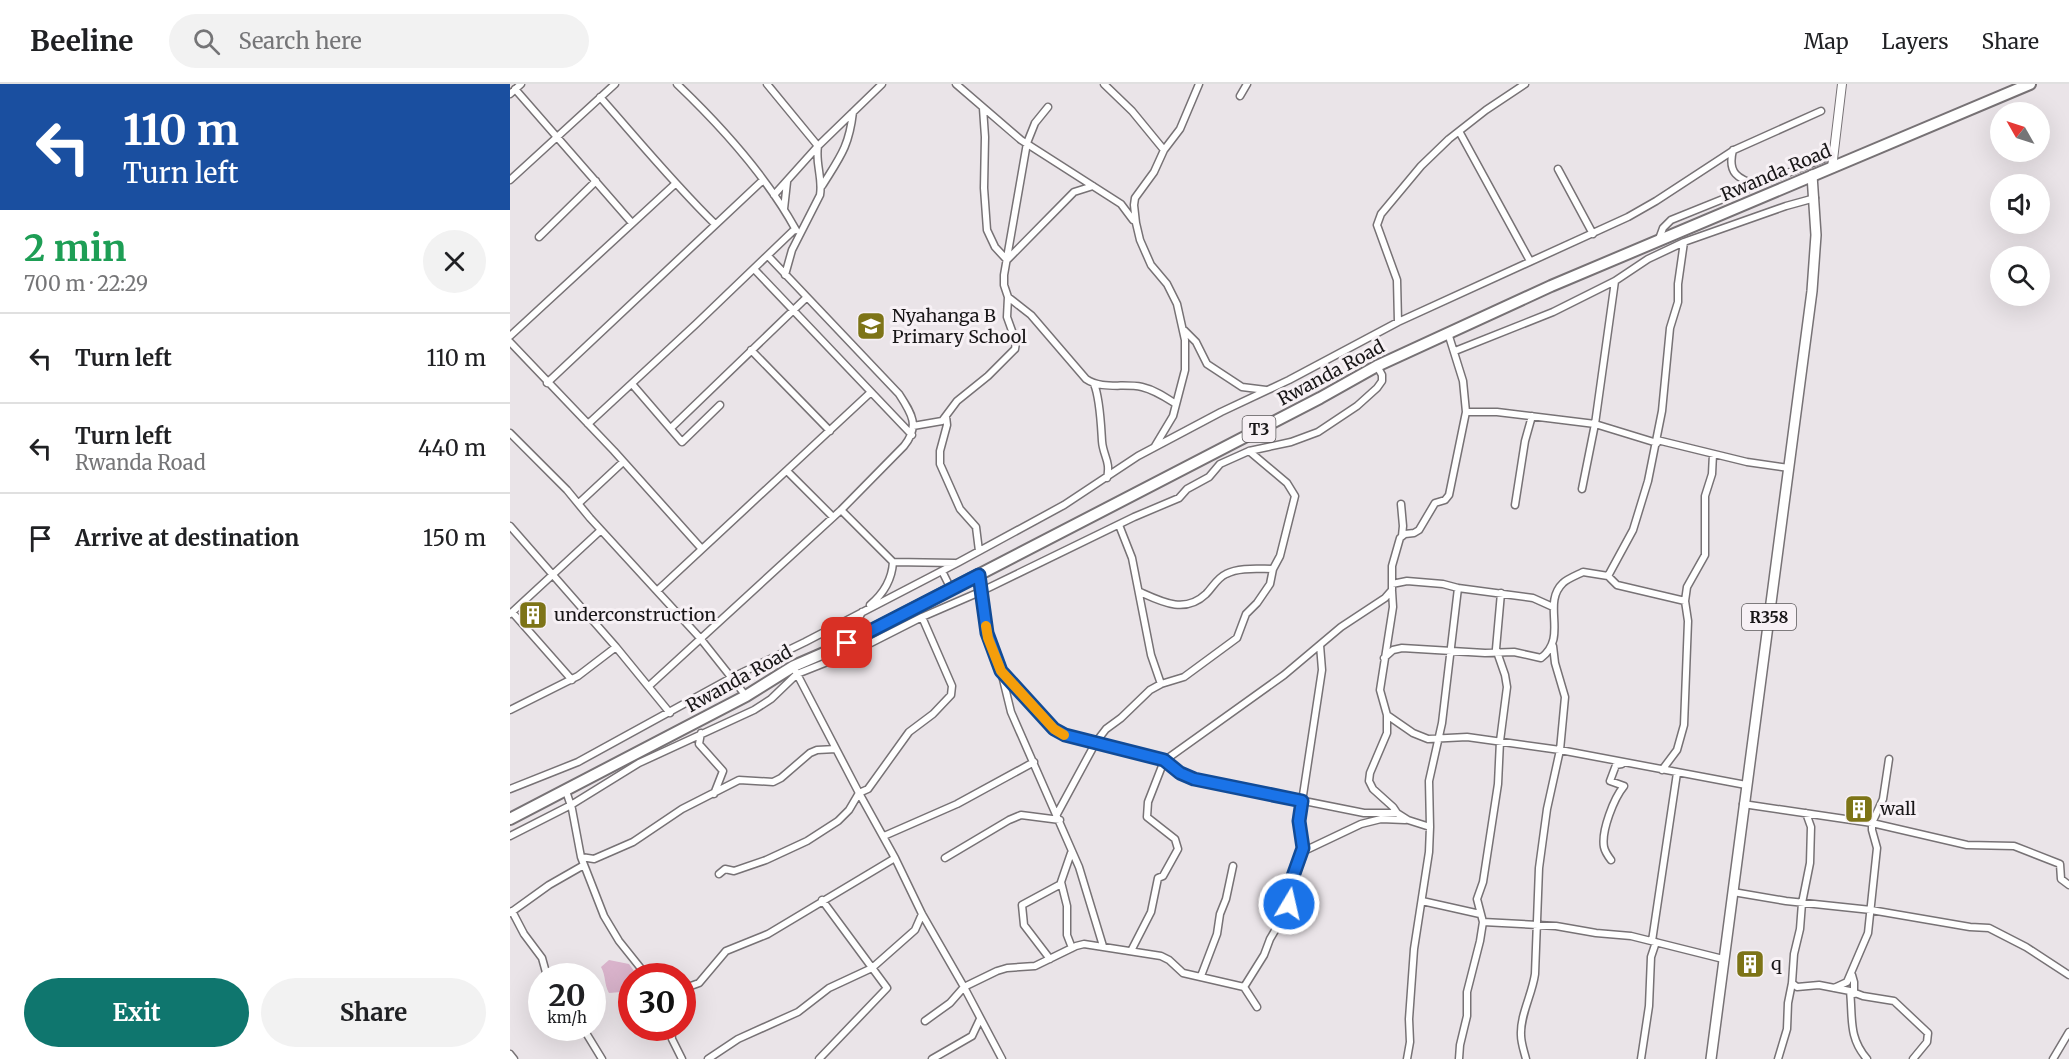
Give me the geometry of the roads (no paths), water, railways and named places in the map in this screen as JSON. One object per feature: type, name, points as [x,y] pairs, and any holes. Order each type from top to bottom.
[{"type":"highway","name":"Rwanda Road","points":[[510,819],[1320,399],[1377,366],[1659,240],[2030,84]]},
{"type":"main road","name":"R358","points":[[1710,1059],[1812,291],[1816,235],[1812,175]]},
{"type":"street","points":[[521,84],[512,92],[557,137],[633,223]]},
{"type":"street","points":[[510,180],[615,84]]},
{"type":"street","points":[[676,84],[713,121],[763,180],[799,236]]},
{"type":"street","points":[[767,84],[818,146],[816,160],[822,186]]},
{"type":"street","points":[[774,195],[818,146],[882,84]]},
{"type":"street","points":[[956,84],[1027,143],[1126,209],[1136,224]]},
{"type":"street","points":[[1104,84],[1132,111],[1164,150]]},
{"type":"street","points":[[1154,447],[1169,425],[1176,404],[1186,362],[1184,329],[1177,304],[1167,284],[1151,265],[1142,247],[1136,224],[1135,198],[1154,172],[1164,150],[1180,129],[1199,84]]},
{"type":"street","points":[[1240,96],[1247,84]]},
{"type":"street","points":[[1398,322],[1397,280],[1377,225],[1381,214],[1421,166],[1449,139],[1460,133],[1486,110],[1525,84]]},
{"type":"street","points":[[1832,168],[1842,84]]},
{"type":"street","points":[[600,97],[675,184],[715,224]]},
{"type":"street","points":[[913,426],[938,422],[946,416],[957,401],[988,376],[1016,346],[1007,317],[1008,297],[1004,275],[1027,143],[1035,123],[1048,107]]},
{"type":"street","points":[[983,108],[987,230],[995,247],[1007,260]]},
{"type":"street","points":[[510,789],[578,762],[733,677],[980,551],[1064,505],[1154,447],[1398,322],[1593,234],[1656,201],[1734,150],[1821,111]]},
{"type":"street","points":[[785,275],[799,236],[820,195],[822,186],[846,148],[853,112]]},
{"type":"street","points":[[1460,133],[1530,261]]},
{"type":"street","points":[[1734,150],[1732,165],[1734,173],[1742,180],[1758,185]]},
{"type":"street","points":[[1659,240],[1663,228],[1671,220],[1832,155]]},
{"type":"street","points":[[1558,170],[1593,234]]},
{"type":"street","points":[[547,382],[763,180]]},
{"type":"street","points":[[538,237],[596,182]]},
{"type":"street","points":[[784,210],[787,182]]},
{"type":"street","points":[[510,336],[675,184]]},
{"type":"street","points":[[1007,260],[1074,192],[1093,186]]},
{"type":"street","points":[[1455,351],[1553,312],[1615,281],[1648,259],[1684,242],[1815,198]]},
{"type":"street","points":[[588,424],[795,229]]},
{"type":"street","points":[[1608,576],[1633,530],[1648,481],[1657,441],[1670,328],[1678,302],[1684,242]]},
{"type":"street","points":[[649,686],[833,518],[912,435],[912,416],[889,382],[768,256]]},
{"type":"street","points":[[754,269],[912,435]]},
{"type":"street","points":[[1582,489],[1615,281]]},
{"type":"street","points":[[671,428],[807,297]]},
{"type":"street","points":[[1008,297],[1031,315],[1086,379],[1094,384],[1142,387],[1153,390],[1176,404]]},
{"type":"street","points":[[1184,329],[1196,342],[1207,364],[1242,387],[1268,390]]},
{"type":"street","points":[[1402,536],[1419,530],[1435,503],[1445,500],[1449,495],[1466,412],[1463,381],[1455,351],[1447,333]]},
{"type":"street","points":[[510,342],[701,549]]},
{"type":"street","points":[[751,350],[830,431]]},
{"type":"street","points":[[510,836],[571,806],[632,767],[763,705],[796,670],[855,651],[1138,515],[1179,498],[1186,489],[1209,477],[1218,465],[1249,451],[1305,437],[1337,420],[1357,406],[1382,381],[1382,375],[1377,366]]},
{"type":"street","points":[[632,384],[682,442],[720,405]]},
{"type":"street","points":[[1094,384],[1103,445],[1109,464],[1107,478]]},
{"type":"street","points":[[658,590],[871,392]]},
{"type":"street","points":[[1466,412],[1532,416],[1594,424],[1687,449],[1789,468]]},
{"type":"street","points":[[946,416],[947,425],[940,451],[940,464],[960,509],[976,527],[980,551]]},
{"type":"street","points":[[1515,505],[1525,441],[1532,416]]},
{"type":"street","points":[[510,433],[579,503],[601,530],[658,590],[733,677],[746,696]]},
{"type":"street","points":[[1058,817],[1096,742],[1106,729],[1121,718],[1144,694],[1161,684],[1184,677],[1234,641],[1240,633],[1246,614],[1269,587],[1273,569],[1280,556],[1295,496],[1287,483],[1249,451]]},
{"type":"street","points":[[1662,770],[1677,750],[1684,725],[1688,621],[1685,601],[1687,587],[1705,555],[1706,496],[1712,474],[1713,454]]},
{"type":"street","points":[[579,503],[623,462]]},
{"type":"street","points":[[787,471],[833,518]]},
{"type":"street","points":[[1401,504],[1402,536],[1398,541],[1393,561],[1393,607],[1380,690],[1387,715],[1386,738],[1370,773],[1369,781],[1373,789],[1397,813],[1408,820]]},
{"type":"street","points":[[841,510],[893,562],[939,564],[958,562]]},
{"type":"street","points":[[1119,525],[1132,558],[1151,655],[1161,684]]},
{"type":"street","points":[[510,526],[616,647],[670,713]]},
{"type":"street","points":[[572,680],[511,613],[601,530]]},
{"type":"street","points":[[847,643],[862,613],[885,588],[893,569],[893,562]]},
{"type":"street","points":[[1140,592],[1180,606],[1200,599],[1228,572],[1242,569],[1273,569]]},
{"type":"street","points":[[942,571],[951,589]]},
{"type":"street","points":[[1526,1059],[1521,1028],[1533,987],[1539,868],[1547,809],[1560,750],[1565,698],[1555,663],[1553,645],[1555,626],[1553,607],[1558,590],[1565,581],[1574,579],[1583,572],[1608,576],[1617,585],[1685,601]]},
{"type":"street","points":[[979,575],[987,633],[1001,671],[1011,712],[1083,877],[1103,946]]},
{"type":"street","points":[[1131,951],[1151,912],[1158,878],[1163,876],[1178,849],[1175,839],[1150,821],[1147,816],[1148,802],[1164,760],[1284,675],[1341,627],[1385,598],[1392,586],[1411,581],[1443,584],[1533,598],[1553,607]]},
{"type":"street","points":[[1407,1059],[1410,1042],[1409,1019],[1414,949],[1430,826],[1429,781],[1439,740],[1458,588]]},
{"type":"street","points":[[1459,1059],[1467,1016],[1468,987],[1483,922],[1477,899],[1483,882],[1498,784],[1500,741],[1507,687],[1497,653],[1501,593]]},
{"type":"street","points":[[719,874],[725,869],[735,871],[766,860],[807,841],[838,821],[849,810],[859,793],[868,789],[909,732],[933,714],[952,692],[952,686],[922,617]]},
{"type":"street","points":[[1244,987],[1264,955],[1270,939],[1287,910],[1292,879],[1302,852],[1299,821],[1322,670],[1320,645]]},
{"type":"street","points":[[1384,658],[1397,649],[1514,652],[1541,658],[1553,645]]},
{"type":"street","points":[[510,710],[572,680],[616,647]]},
{"type":"street","points":[[796,670],[859,793],[884,836],[922,914],[964,987],[1000,1058]]},
{"type":"street","points":[[1001,671],[1060,734],[1164,760],[1180,773],[1194,779],[1364,813],[1397,813]]},
{"type":"street","points":[[1387,715],[1422,737],[1439,740],[1467,737],[1500,741],[1746,785]]},
{"type":"street","points":[[701,733],[699,744],[723,771],[714,794]]},
{"type":"street","points":[[581,857],[594,859],[616,850],[638,839],[682,809],[739,780],[768,783],[777,780],[807,754],[817,750],[836,749]]},
{"type":"street","points":[[1834,988],[1847,982],[1866,941],[1877,848],[1872,823],[1883,799],[1889,759]]},
{"type":"street","points":[[884,836],[957,804],[1034,762]]},
{"type":"street","points":[[1611,860],[1604,847],[1604,836],[1616,797],[1624,786],[1610,781],[1616,765],[1631,764]]},
{"type":"street","points":[[1641,1059],[1649,1006],[1651,957],[1677,773]]},
{"type":"street","points":[[566,791],[581,857],[604,916],[619,941],[637,963]]},
{"type":"street","points":[[1743,804],[1872,823],[1967,845],[2021,848],[2060,864],[2061,879],[2069,885]]},
{"type":"street","points":[[1779,1059],[1787,1029],[1790,994],[1795,985],[1794,954],[1810,863],[1811,827],[1806,813]]},
{"type":"street","points":[[945,858],[1021,815],[1058,817]]},
{"type":"street","points":[[1302,852],[1361,824],[1381,819],[1408,820],[1430,826]]},
{"type":"street","points":[[1071,852],[1061,884],[1067,906],[1067,934],[1072,948]]},
{"type":"street","points":[[696,984],[726,951],[768,934],[895,858]]},
{"type":"street","points":[[544,963],[511,912],[549,885],[584,865]]},
{"type":"street","points":[[1201,976],[1217,934],[1233,866]]},
{"type":"street","points":[[1050,959],[1024,925],[1022,905],[1061,884]]},
{"type":"street","points":[[1733,892],[1989,928],[2026,947],[2069,975]]},
{"type":"street","points":[[819,1059],[886,989],[822,900]]},
{"type":"street","points":[[1422,901],[1480,914]]},
{"type":"street","points":[[708,1059],[738,1039],[798,1012],[829,988],[872,968],[915,930],[922,914]]},
{"type":"street","points":[[1483,922],[1556,926],[1631,936],[1723,959]]},
{"type":"street","points":[[925,1021],[950,1003],[964,987],[997,971],[1030,967],[1084,944],[1161,956],[1183,973],[1244,987],[1257,1007]]},
{"type":"street","points":[[1851,975],[1854,982],[1850,1022],[1856,1046],[1867,1059]]},
{"type":"street","points":[[1795,985],[1819,985],[1897,1002],[1928,1031],[1927,1042],[1913,1059]]},
{"type":"street","points":[[932,1059],[972,1036],[980,1019]]},
{"type":"street","points":[[2053,1059],[2069,1032]]},
{"type":"street","points":[[590,1041],[602,1059]]},
{"type":"street","points":[[673,1041],[682,1059]]},
{"type":"street","points":[[510,1054],[514,1059]]},
{"type":"place","name":"Nyahanga B Primary School","points":[[871,326]]},
{"type":"place","name":"underconstruction","points":[[533,615]]},
{"type":"place","name":"wall","points":[[1859,809]]},
{"type":"place","name":"q","points":[[1750,964]]}]
